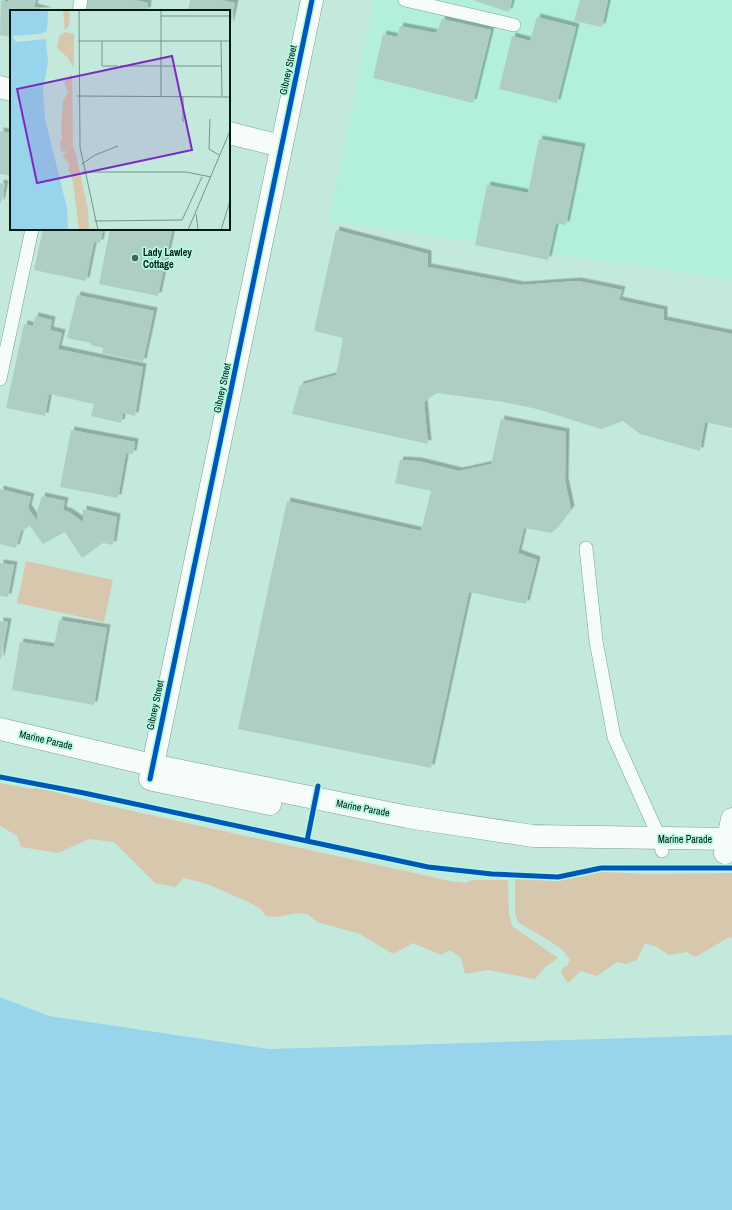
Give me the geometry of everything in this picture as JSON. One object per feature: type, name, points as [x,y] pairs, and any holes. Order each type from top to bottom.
[{"type":"main road","name":"Gibney Street","points":[[151,772],[312,0]]},
{"type":"main road","points":[[0,87],[10,90]]},
{"type":"main road","points":[[230,133],[281,146]]},
{"type":"main road","name":"Marine Parade","points":[[0,729],[151,772],[189,789],[449,837],[520,846],[661,845],[730,841]]},
{"type":"main road","name":"Marine Parade","points":[[0,743],[151,772]]},
{"type":"lane","points":[[79,10],[81,0]]},
{"type":"lane","points":[[405,0],[514,25]]},
{"type":"lane","points":[[0,379],[32,230]]},
{"type":"lane","points":[[586,548],[596,641],[614,737],[661,845]]},
{"type":"shaded area","points":[[374,0],[732,0],[732,279],[329,221]]},
{"type":"shaded area","points":[[26,561],[113,580],[104,622],[17,603]]},
{"type":"shaded area","points":[[0,783],[32,789],[38,787],[96,803],[450,881],[465,883],[472,880],[508,880],[509,914],[512,926],[558,958],[545,967],[535,979],[487,970],[465,974],[461,958],[450,950],[441,955],[413,943],[393,954],[360,934],[317,922],[307,914],[298,913],[277,917],[266,916],[261,909],[207,884],[184,878],[175,887],[155,883],[114,842],[89,839],[58,853],[21,847],[17,836],[0,826]]},
{"type":"shaded area","points":[[602,872],[650,874],[732,873],[732,938],[730,937],[695,957],[687,952],[669,955],[657,947],[645,943],[637,960],[626,964],[617,962],[597,976],[581,971],[568,983],[561,973],[563,967],[567,966],[570,960],[562,949],[518,922],[515,914],[515,878],[561,880]]},
{"type":"water","points":[[0,997],[49,1016],[269,1049],[732,1035],[732,1210],[0,1210]]},
{"type":"building","points":[[1,0],[8,2],[8,0],[36,0],[34,7],[45,10],[10,10],[10,37],[0,35]]},
{"type":"building","points":[[86,0],[134,0],[148,3],[147,10],[84,10]]},
{"type":"building","points":[[190,0],[221,0],[235,3],[230,26],[230,10],[188,10]]},
{"type":"building","points":[[472,0],[512,0],[509,12]]},
{"type":"building","points":[[580,0],[608,0],[602,27],[574,21]]},
{"type":"building","points":[[537,17],[576,27],[557,103],[499,89],[512,36],[530,41]]},
{"type":"building","points":[[442,19],[491,30],[473,103],[373,78],[383,34],[397,37],[400,26],[436,33]]},
{"type":"building","points":[[0,131],[10,133],[10,176],[0,174]]},
{"type":"building","points":[[539,139],[582,147],[566,225],[556,223],[548,260],[475,245],[487,185],[528,193]]},
{"type":"building","points":[[0,183],[5,184],[1,203],[0,203]]},
{"type":"building","points":[[43,230],[103,230],[100,243],[94,242],[86,281],[34,270]]},
{"type":"building","name":"Lady Lawley Cottage","points":[[110,230],[172,231],[158,296],[99,284]]},
{"type":"building","points":[[336,230],[428,254],[428,267],[521,285],[578,281],[622,290],[619,300],[664,310],[664,320],[732,334],[732,428],[705,422],[700,451],[640,434],[623,421],[601,429],[537,409],[503,402],[437,393],[424,402],[428,444],[292,414],[300,385],[336,375],[343,338],[314,331]]},
{"type":"building","points":[[77,295],[154,311],[143,362],[102,353],[103,348],[91,345],[91,343],[67,338]]},
{"type":"building","points":[[35,316],[52,320],[50,330],[62,333],[58,349],[143,367],[135,416],[123,413],[121,423],[91,416],[94,404],[49,394],[45,416],[6,408],[24,324],[33,326]]},
{"type":"building","points":[[501,419],[566,432],[565,481],[571,509],[552,533],[524,528],[518,553],[537,560],[526,604],[469,592],[431,768],[238,729],[287,501],[421,531],[431,491],[395,483],[400,460],[418,461],[459,471],[491,464]]},
{"type":"building","points":[[71,430],[135,442],[133,454],[126,453],[118,498],[60,487]]},
{"type":"building","points":[[0,489],[31,497],[28,508],[37,521],[37,512],[42,496],[65,501],[63,510],[69,512],[83,522],[83,509],[117,517],[113,545],[103,543],[82,558],[65,532],[43,544],[30,526],[21,531],[16,548],[0,544]]},
{"type":"building","points":[[0,563],[14,565],[8,597],[0,596]]},
{"type":"building","points":[[59,620],[107,628],[94,705],[12,690],[20,642],[54,647]]},
{"type":"building","points":[[0,621],[8,622],[1,659],[0,659]]},
{"type":"cycle path","points":[[150,779],[312,0]]},
{"type":"cycle path","points":[[0,777],[84,793],[428,867],[492,874],[558,877],[601,868],[732,868]]},
{"type":"cycle path","points":[[307,841],[318,786]]},
{"type":"place","name":"Lady Lawley Cottage","points":[[135,258]]}]
